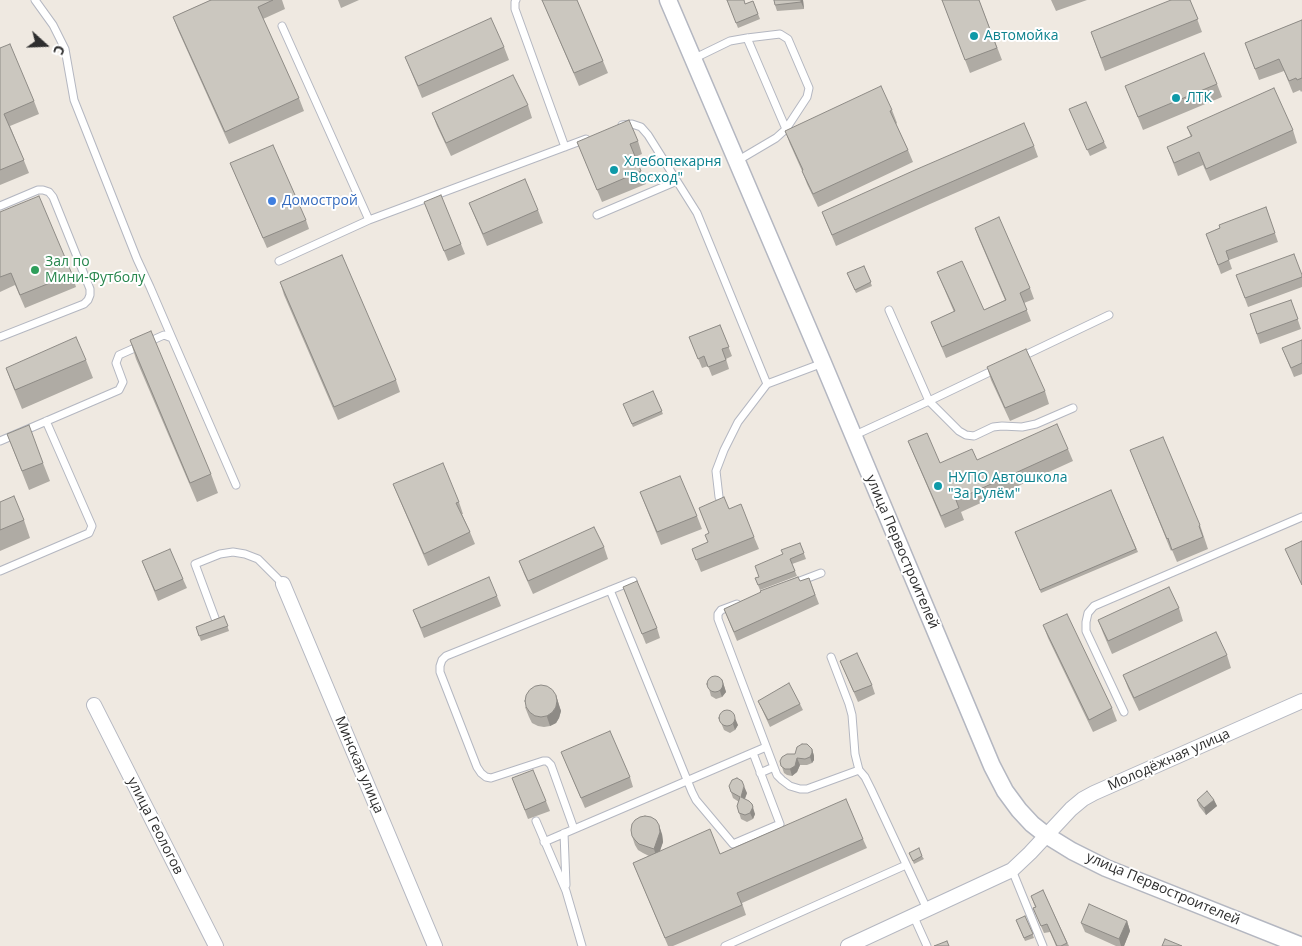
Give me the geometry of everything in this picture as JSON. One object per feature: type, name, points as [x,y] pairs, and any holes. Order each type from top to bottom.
[{"type":"street","name":"улица Первостроителей","points":[[668,0],[992,766],[1005,790],[1032,824],[1072,851],[1106,868],[1302,946]]},
{"type":"street","name":"Минская улица","points":[[283,584],[435,946]]},
{"type":"street","name":"Молодёжная улица","points":[[848,946],[1012,870],[1071,809],[1094,792],[1302,701]]},
{"type":"street","name":"улица Геологов","points":[[94,705],[216,946]]},
{"type":"lane","points":[[35,0],[53,25],[65,49],[74,100],[137,259],[236,485]]},
{"type":"lane","points":[[516,0],[514,9],[565,147]]},
{"type":"lane","points":[[282,26],[369,220]]},
{"type":"lane","points":[[693,59],[730,41],[780,34],[788,39],[809,88],[807,97],[786,130],[776,138],[736,161]]},
{"type":"lane","points":[[747,38],[786,130]]},
{"type":"lane","points":[[614,128],[632,124],[641,127],[648,135],[697,213],[767,384]]},
{"type":"lane","points":[[279,261],[369,220],[589,138]]},
{"type":"lane","points":[[597,215],[677,181]]},
{"type":"lane","points":[[0,206],[38,190],[49,192],[53,197],[90,289],[90,295],[84,304],[0,337]]},
{"type":"lane","points":[[890,310],[929,401],[966,436],[974,436],[1002,426],[1022,427],[1036,424],[1073,408]]},
{"type":"lane","points":[[1009,363],[1109,315]]},
{"type":"lane","points":[[0,441],[120,390],[123,382],[116,363],[119,355],[164,335],[172,338]]},
{"type":"lane","points":[[719,497],[716,471],[724,450],[738,422],[767,384],[823,364]]},
{"type":"lane","points":[[853,436],[1000,367]]},
{"type":"lane","points":[[0,571],[89,533],[92,526],[46,421]]},
{"type":"lane","points":[[1124,712],[1086,631],[1088,613],[1094,606],[1302,517]]},
{"type":"lane","points":[[215,618],[194,564],[220,554],[233,552],[246,554],[258,559],[283,584]]},
{"type":"lane","points":[[784,586],[821,573]]},
{"type":"lane","points":[[574,829],[551,765],[547,762],[543,761],[491,778],[481,773],[440,672],[440,666],[446,656],[633,581]]},
{"type":"lane","points":[[610,590],[696,800],[733,844],[780,824],[753,753]]},
{"type":"lane","points":[[748,600],[721,610],[718,614],[718,619],[777,775],[790,786],[807,789],[859,770]]},
{"type":"lane","points":[[831,657],[852,715],[855,754],[859,770],[871,789],[927,909]]},
{"type":"lane","points":[[544,842],[766,747]]},
{"type":"lane","points":[[760,773],[774,767]]},
{"type":"lane","points":[[536,821],[566,891],[582,946]]},
{"type":"lane","points":[[564,833],[566,891]]},
{"type":"lane","points":[[726,946],[906,864]]},
{"type":"lane","points":[[1012,870],[1043,946]]},
{"type":"lane","points":[[913,916],[927,946]]},
{"type":"building","points":[[211,0],[273,0],[258,7],[299,98],[225,132],[173,17]]},
{"type":"building","points":[[542,0],[577,0],[603,61],[574,73]]},
{"type":"building","points":[[727,0],[744,0],[745,4],[753,1],[758,14],[736,23]]},
{"type":"building","points":[[774,0],[801,0],[801,2],[775,5]]},
{"type":"building","name":"Автомойка","points":[[942,0],[979,0],[997,48],[965,60]]},
{"type":"building","points":[[1171,0],[1190,0],[1198,19],[1101,58],[1091,32]]},
{"type":"building","points":[[491,18],[504,47],[418,86],[405,57]]},
{"type":"building","points":[[1302,20],[1302,78],[1289,81],[1279,59],[1255,69],[1245,43]]},
{"type":"building","points":[[10,44],[34,101],[4,114],[24,160],[0,170],[0,48]]},
{"type":"building","points":[[1204,53],[1217,84],[1138,117],[1125,86]]},
{"type":"building","points":[[513,75],[528,105],[446,143],[432,113]]},
{"type":"building","points":[[881,86],[908,150],[813,194],[785,131]]},
{"type":"building","points":[[1274,88],[1293,130],[1206,169],[1199,152],[1174,163],[1167,147],[1192,136],[1187,127]]},
{"type":"building","points":[[1086,102],[1104,142],[1087,150],[1069,109]]},
{"type":"building","name":"Хлебопекарня \"Восход\"","points":[[629,120],[638,141],[630,144],[641,171],[597,190],[577,142]]},
{"type":"building","points":[[1024,123],[1034,146],[832,235],[822,212]]},
{"type":"building","name":"Домострой","points":[[273,145],[306,220],[263,238],[230,163]]},
{"type":"building","points":[[525,179],[538,210],[483,234],[469,203]]},
{"type":"building","points":[[441,195],[461,244],[444,251],[424,202]]},
{"type":"building","name":"Зал по Мини-Футболу","points":[[39,196],[72,274],[20,295],[11,273],[0,277],[0,212]]},
{"type":"building","points":[[1266,207],[1275,233],[1226,251],[1229,260],[1218,265],[1206,234],[1220,228],[1219,225]]},
{"type":"building","points":[[999,217],[1030,288],[1020,293],[1027,310],[942,347],[931,322],[955,311],[937,272],[962,261],[984,310],[1006,300],[975,228]]},
{"type":"building","points":[[1294,254],[1302,277],[1245,298],[1236,275]]},
{"type":"building","points":[[342,255],[396,380],[334,407],[280,282]]},
{"type":"building","points":[[864,266],[871,282],[855,290],[847,273]]},
{"type":"building","points":[[1291,300],[1298,319],[1257,334],[1250,314]]},
{"type":"building","points":[[720,325],[729,347],[722,349],[726,360],[708,367],[704,356],[698,359],[689,337]]},
{"type":"building","points":[[151,331],[211,474],[190,483],[130,340]]},
{"type":"building","points":[[76,337],[86,360],[15,390],[6,368]]},
{"type":"building","points":[[1302,340],[1302,363],[1291,368],[1282,348]]},
{"type":"building","points":[[1026,349],[1045,391],[1005,408],[987,367]]},
{"type":"building","points":[[653,391],[662,411],[632,424],[623,404]]},
{"type":"building","points":[[1057,424],[1068,449],[956,500],[959,508],[941,516],[908,441],[927,433],[940,463],[972,449],[977,460]]},
{"type":"building","points":[[29,425],[43,463],[22,471],[7,434]]},
{"type":"building","points":[[1163,437],[1200,525],[1203,537],[1172,550],[1130,450]]},
{"type":"building","points":[[443,463],[459,502],[456,503],[470,532],[424,554],[393,484]]},
{"type":"building","points":[[680,476],[697,516],[657,532],[640,492]]},
{"type":"building","points":[[1111,490],[1136,549],[1040,590],[1015,532]]},
{"type":"building","points":[[14,496],[24,520],[0,530],[0,502]]},
{"type":"building","points":[[724,497],[729,509],[741,504],[754,537],[696,560],[692,549],[708,542],[705,535],[709,533],[699,508]]},
{"type":"building","points":[[594,527],[604,547],[528,581],[519,561]]},
{"type":"building","points":[[1302,541],[1302,585],[1285,549]]},
{"type":"building","points":[[800,543],[804,553],[790,559],[795,571],[758,585],[755,578],[759,577],[755,566],[783,554],[781,550]]},
{"type":"building","points":[[170,549],[183,579],[155,591],[142,561]]},
{"type":"building","points":[[489,577],[497,596],[421,628],[413,610]]},
{"type":"building","points":[[798,577],[800,581],[809,578],[815,595],[734,632],[724,609],[760,591]]},
{"type":"building","points":[[637,581],[657,628],[642,634],[623,587]]},
{"type":"building","points":[[1169,587],[1179,608],[1108,641],[1098,620]]},
{"type":"building","points":[[1067,614],[1112,708],[1089,720],[1043,625]]},
{"type":"building","points":[[224,616],[228,626],[199,636],[196,627]]},
{"type":"building","points":[[1216,632],[1227,655],[1134,698],[1123,675]]},
{"type":"building","points":[[857,653],[872,685],[854,692],[840,661]]},
{"type":"building","points":[[715,676],[721,678],[723,684],[721,690],[715,692],[709,690],[707,684],[709,678]]},
{"type":"building","points":[[789,683],[800,704],[768,720],[758,701]]},
{"type":"building","points":[[541,685],[547,686],[552,690],[556,695],[556,707],[552,712],[547,716],[541,717],[535,716],[530,712],[526,707],[525,701],[526,695],[530,690],[535,686]]},
{"type":"building","points":[[727,710],[735,718],[727,726],[719,718]]},
{"type":"building","points":[[610,731],[630,777],[581,798],[561,752]]},
{"type":"building","points":[[807,744],[812,749],[810,757],[805,759],[797,758],[795,766],[790,769],[785,769],[781,766],[780,761],[782,757],[787,754],[795,754],[797,747]]},
{"type":"building","points":[[533,770],[546,801],[525,810],[512,778]]},
{"type":"building","points":[[737,778],[742,781],[744,786],[741,797],[749,801],[753,807],[750,813],[745,815],[739,813],[737,806],[740,797],[731,792],[729,786],[732,780]]},
{"type":"building","points":[[1207,791],[1214,800],[1204,808],[1197,800]]},
{"type":"building","points":[[846,799],[863,839],[737,893],[742,905],[665,938],[633,863],[710,829],[720,854]]},
{"type":"building","points":[[645,816],[656,820],[659,825],[660,832],[654,849],[639,844],[632,836],[632,824],[635,820]]},
{"type":"building","points":[[919,848],[922,856],[913,861],[909,853]]},
{"type":"building","points":[[1043,890],[1067,943],[1061,946],[1057,946],[1047,924],[1041,926],[1033,908],[1036,907],[1031,896]]},
{"type":"building","points":[[1089,904],[1127,921],[1119,939],[1081,923]]},
{"type":"building","points":[[1025,916],[1033,934],[1024,938],[1016,920]]},
{"type":"building","points":[[1165,939],[1182,946],[1162,946]]},
{"type":"building","points":[[947,941],[949,946],[934,946]]},
{"type":"place","name":"Автомойка","points":[[974,36]]},
{"type":"place","name":"ЛТК","points":[[1176,98]]},
{"type":"place","name":"Хлебопекарня \"Восход\"","points":[[614,170]]},
{"type":"place","name":"Домострой","points":[[272,201]]},
{"type":"place","name":"Зал по Мини-Футболу","points":[[35,270]]},
{"type":"place","name":"НУПО Автошкола \"За Рулём\"","points":[[938,486]]}]
